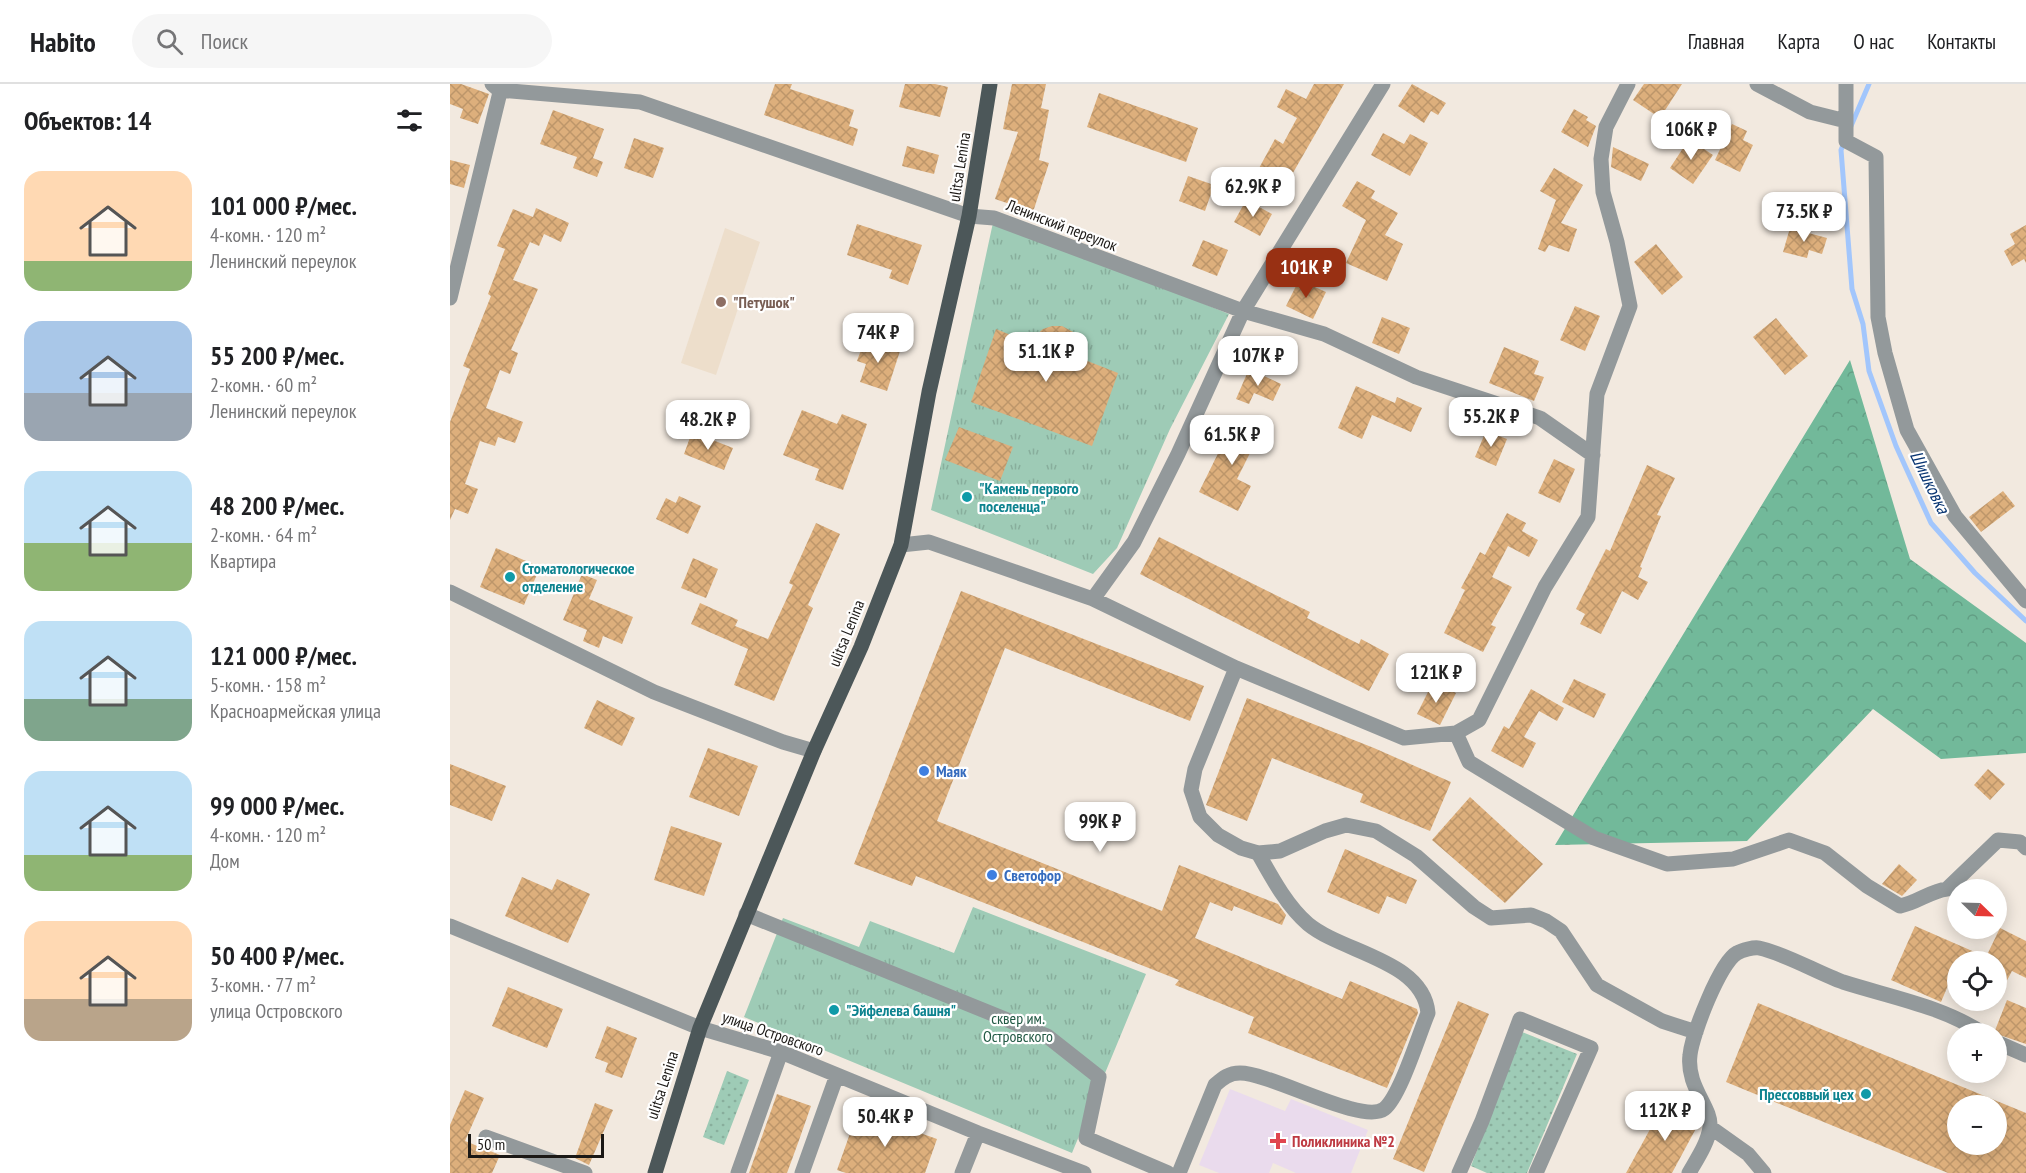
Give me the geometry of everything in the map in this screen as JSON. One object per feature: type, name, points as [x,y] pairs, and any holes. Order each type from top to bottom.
[{"type":"main road","name":"ulitsa Lenina","points":[[655,1173],[700,1028],[814,751],[861,647],[901,544],[929,392],[969,216],[990,84]]},
{"type":"street","points":[[1093,598],[1134,542],[1178,454],[1243,311],[1383,84]]},
{"type":"street","points":[[901,544],[929,542],[1093,598],[1236,668],[1404,738],[1456,733],[1479,720],[1545,587],[1588,517],[1597,394],[1630,306],[1617,242],[1603,192],[1601,159],[1606,127],[1628,84]]},
{"type":"street","points":[[1757,84],[1810,112],[1846,122]]},
{"type":"street","points":[[1846,84],[1845,141],[1876,157],[1878,316],[1885,353],[1907,430],[1955,516],[2026,601]]},
{"type":"street","name":"Ленинский переулок","points":[[498,86],[640,102],[969,216],[994,218],[1243,311],[1324,334],[1416,377],[1540,418],[1593,455]]},
{"type":"street","points":[[450,298],[498,86]]},
{"type":"street","points":[[450,592],[654,692],[783,742],[814,751]]},
{"type":"street","points":[[1236,668],[1196,769],[1191,790],[1200,817],[1218,835],[1258,853],[1280,851],[1325,831],[1346,825],[1376,831],[1416,856],[1474,907],[1491,918],[1531,915],[1562,931],[1597,985],[1662,1021],[1696,1032]]},
{"type":"street","points":[[1456,733],[1469,762],[1594,838],[1667,864],[1733,859],[1789,840],[1825,853],[1867,886],[1900,906],[1947,889],[1998,840],[2020,842],[2026,848]]},
{"type":"street","points":[[1179,1173],[1215,1085],[1227,1076],[1241,1073],[1276,1082],[1353,1110],[1371,1113],[1383,1110],[1394,1098],[1428,1013],[1427,999],[1405,974],[1308,924],[1282,893],[1258,853]]},
{"type":"street","points":[[746,915],[1047,1036],[1099,1077],[1086,1138],[1162,1166]]},
{"type":"street","name":"улица Островского","points":[[450,926],[700,1028],[781,1052],[978,1133],[1084,1173]]},
{"type":"street","points":[[1689,1173],[1710,1127],[1708,1113],[1693,1086],[1689,1067],[1696,1032],[1722,971],[1736,953],[1757,947],[1843,981],[1954,1017],[1965,1023]]},
{"type":"street","points":[[1461,1173],[1520,1020],[1591,1048],[1536,1173]]},
{"type":"street","points":[[2007,1047],[2026,1055]]},
{"type":"street","points":[[738,1173],[781,1052]]},
{"type":"street","points":[[802,1173],[837,1075]]},
{"type":"street","points":[[1710,1127],[1748,1154],[1764,1173]]},
{"type":"street","points":[[962,1173],[978,1133]]},
{"type":"street","points":[[486,1137],[585,1173]]},
{"type":"shaded area","name":"\"Петушок\"","points":[[725,228],[760,242],[716,375],[681,363]]},
{"type":"shaded area","points":[[1230,1089],[1285,1111],[1291,1099],[1368,1130],[1351,1173],[1296,1173],[1273,1163],[1269,1173],[1219,1173],[1199,1165]]},
{"type":"green space","points":[[994,218],[1229,314],[1170,429],[1117,548],[1093,574],[931,510]]},
{"type":"green space","points":[[1850,360],[1910,559],[2026,643],[2026,753],[1941,759],[1873,709],[1747,841],[1555,845]]},
{"type":"green space","name":"сквер им. Островского","points":[[973,907],[1146,974],[1072,1153],[744,1017],[783,918],[859,947],[870,921],[954,953]]},
{"type":"green space","points":[[1522,1032],[1577,1054],[1527,1173],[1487,1173],[1471,1166]]},
{"type":"green space","points":[[727,1071],[749,1080],[724,1145],[703,1137]]},
{"type":"building","points":[[450,84],[461,84],[489,94],[478,124],[460,118],[463,109],[450,104]]},
{"type":"building","points":[[775,84],[792,84],[790,89],[854,110],[849,126],[858,129],[853,146],[764,115]]},
{"type":"building","points":[[905,84],[935,84],[948,87],[940,117],[899,107]]},
{"type":"building","points":[[1012,84],[1046,84],[1041,108],[1049,110],[1039,160],[1049,163],[1033,212],[995,199],[1018,132],[1003,129]]},
{"type":"building","points":[[1314,84],[1344,84],[1286,185],[1258,170],[1275,139],[1283,144],[1297,118],[1277,107],[1286,89],[1306,99]]},
{"type":"building","points":[[1412,84],[1446,103],[1438,115],[1431,111],[1424,123],[1398,106]]},
{"type":"building","points":[[1644,84],[1682,84],[1660,118],[1633,100]]},
{"type":"building","points":[[1099,93],[1198,128],[1186,162],[1087,127]]},
{"type":"building","points":[[1574,109],[1588,117],[1586,120],[1596,126],[1588,147],[1561,132]]},
{"type":"building","points":[[553,110],[604,129],[593,158],[603,162],[597,177],[573,168],[577,157],[540,144]]},
{"type":"building","points":[[1732,124],[1747,131],[1743,140],[1753,145],[1740,172],[1715,160]]},
{"type":"building","points":[[1383,133],[1404,144],[1410,134],[1428,143],[1410,176],[1371,155]]},
{"type":"building","points":[[634,138],[664,148],[653,178],[624,168]]},
{"type":"building","points":[[1689,139],[1713,155],[1693,184],[1670,168]]},
{"type":"building","points":[[907,146],[939,155],[934,174],[902,166]]},
{"type":"building","points":[[1613,147],[1649,164],[1641,181],[1611,167]]},
{"type":"building","points":[[450,160],[470,165],[464,188],[450,184]]},
{"type":"building","points":[[1554,168],[1583,185],[1561,223],[1577,229],[1569,252],[1549,245],[1545,252],[1538,249],[1556,200],[1540,191]]},
{"type":"building","points":[[1188,176],[1214,185],[1205,211],[1179,201]]},
{"type":"building","points":[[1357,181],[1375,191],[1371,198],[1398,213],[1385,235],[1403,244],[1387,281],[1346,263],[1366,220],[1342,206]]},
{"type":"building","points":[[1246,200],[1272,214],[1260,236],[1234,222]]},
{"type":"building","points":[[536,208],[569,223],[561,242],[544,234],[539,246],[530,242],[513,280],[538,289],[511,350],[518,353],[510,374],[500,370],[486,408],[523,422],[515,443],[498,437],[495,446],[480,441],[465,484],[478,489],[468,514],[455,509],[450,520],[450,422],[470,369],[463,366],[491,296],[488,294],[505,249],[497,246],[513,209],[533,217]]},
{"type":"building","points":[[857,224],[922,245],[908,285],[889,278],[892,270],[847,255]]},
{"type":"building","points":[[2026,225],[2026,263],[2024,259],[2012,266],[2004,251],[2015,244],[2010,234]]},
{"type":"building","points":[[1790,228],[1827,238],[1822,254],[1809,250],[1807,258],[1783,252]]},
{"type":"building","points":[[1203,240],[1228,250],[1217,276],[1192,266]]},
{"type":"building","points":[[1656,244],[1683,277],[1662,295],[1634,262]]},
{"type":"building","points":[[1299,280],[1326,292],[1313,319],[1286,306]]},
{"type":"building","points":[[1575,306],[1600,316],[1585,351],[1560,340]]},
{"type":"building","points":[[1382,317],[1410,328],[1399,354],[1372,343]]},
{"type":"building","points":[[1776,318],[1808,356],[1785,375],[1753,337]]},
{"type":"building","points":[[1062,326],[1079,335],[1084,343],[1085,360],[1118,373],[1092,446],[971,402],[996,329],[1028,342],[1043,329]]},
{"type":"building","points":[[865,339],[900,351],[887,391],[860,382],[866,364],[857,361]]},
{"type":"building","points":[[1504,347],[1539,361],[1534,374],[1544,377],[1534,401],[1489,383]]},
{"type":"building","points":[[1249,369],[1281,384],[1273,401],[1254,393],[1249,404],[1236,399]]},
{"type":"building","points":[[1356,386],[1395,403],[1397,397],[1422,408],[1411,432],[1372,415],[1362,439],[1338,428]]},
{"type":"building","points":[[802,410],[837,424],[842,414],[867,424],[843,490],[815,480],[819,469],[783,455]]},
{"type":"building","points":[[1236,417],[1262,429],[1237,479],[1251,486],[1238,511],[1199,492]]},
{"type":"building","points":[[959,427],[1013,447],[1000,481],[945,460]]},
{"type":"building","points":[[1486,431],[1507,439],[1496,466],[1475,457]]},
{"type":"building","points":[[692,432],[733,448],[724,470],[684,454]]},
{"type":"building","points":[[1554,459],[1575,469],[1560,503],[1538,493]]},
{"type":"building","points":[[1647,465],[1675,478],[1657,515],[1661,516],[1640,567],[1642,568],[1638,577],[1648,582],[1638,600],[1622,591],[1601,634],[1580,624],[1585,614],[1576,609],[1606,549],[1610,551]]},
{"type":"building","points":[[2003,491],[2015,506],[1981,532],[1969,517]]},
{"type":"building","points":[[679,496],[701,506],[688,534],[656,519],[666,498],[676,503]]},
{"type":"building","points":[[1507,513],[1526,523],[1522,531],[1538,540],[1529,557],[1508,546],[1492,577],[1512,587],[1491,625],[1496,627],[1483,652],[1444,633],[1465,590],[1461,588],[1480,552],[1485,555]]},
{"type":"building","points":[[816,523],[840,534],[808,605],[813,608],[774,701],[734,685],[748,649],[691,624],[700,603],[738,620],[735,626],[768,639],[793,585],[789,583]]},
{"type":"building","points":[[1159,537],[1310,612],[1307,618],[1359,644],[1361,639],[1389,654],[1369,691],[1140,574]]},
{"type":"building","name":"Стоматологическое отделение","points":[[496,548],[540,567],[524,605],[480,587]]},
{"type":"building","points":[[693,558],[718,569],[706,598],[681,588]]},
{"type":"building","points":[[582,574],[597,580],[589,599],[633,617],[622,644],[603,636],[599,648],[583,641],[587,630],[563,620]]},
{"type":"building","points":[[961,591],[1204,686],[1190,721],[1005,648],[937,821],[1162,911],[1179,865],[1278,904],[1286,915],[1282,925],[1234,906],[1232,911],[1210,902],[1195,938],[1342,999],[1350,981],[1417,1009],[1418,1013],[1387,1088],[1248,1033],[1254,1017],[1175,985],[1179,980],[916,876],[912,886],[854,864]]},
{"type":"building","points":[[1574,679],[1606,694],[1594,718],[1562,702]]},
{"type":"building","points":[[1433,682],[1456,693],[1440,725],[1417,714]]},
{"type":"building","points":[[1531,689],[1564,708],[1557,721],[1539,711],[1524,737],[1536,743],[1523,768],[1491,751],[1504,726],[1509,729]]},
{"type":"building","points":[[1247,698],[1374,748],[1451,782],[1430,831],[1360,802],[1363,794],[1272,758],[1247,821],[1206,805]]},
{"type":"building","points":[[597,700],[635,718],[622,746],[584,728]]},
{"type":"building","points":[[708,748],[758,766],[739,816],[689,797]]},
{"type":"building","points":[[450,764],[506,786],[492,821],[450,805]]},
{"type":"building","points":[[1988,769],[2005,784],[1990,800],[1974,785]]},
{"type":"building","points":[[1470,797],[1543,864],[1505,903],[1432,840]]},
{"type":"building","points":[[671,826],[722,843],[704,896],[654,880]]},
{"type":"building","points":[[1345,849],[1417,880],[1406,904],[1387,896],[1379,914],[1327,892]]},
{"type":"building","points":[[1899,864],[1917,880],[1902,896],[1882,884]]},
{"type":"building","points":[[522,877],[552,890],[557,879],[590,894],[568,943],[505,916]]},
{"type":"building","points":[[1915,926],[1972,951],[1947,951],[1947,988],[1941,1002],[1891,980]]},
{"type":"building","points":[[2007,932],[2026,941],[2026,978],[2012,971],[2007,980],[2007,951],[1989,951],[1995,939],[2007,939]]},
{"type":"building","points":[[508,987],[563,1009],[547,1048],[492,1026]]},
{"type":"building","points":[[2007,1000],[2026,1008],[2026,1044],[2007,1037],[2007,1023],[1998,1023],[2003,1011],[2007,1011]]},
{"type":"building","points":[[1458,1001],[1489,1014],[1424,1172],[1393,1159]]},
{"type":"building","name":"Прессоввый цех","points":[[1758,1003],[1947,1081],[1947,1083],[1953,1083],[1982,1095],[1947,1095],[1947,1155],[2007,1155],[2007,1105],[2026,1113],[2026,1173],[1948,1173],[1726,1082]]},
{"type":"building","points":[[607,1026],[637,1038],[622,1078],[605,1072],[608,1063],[595,1058]]},
{"type":"building","points":[[465,1090],[484,1098],[465,1141],[500,1155],[492,1173],[450,1173],[450,1125]]},
{"type":"building","points":[[777,1094],[811,1106],[798,1143],[787,1173],[749,1173]]},
{"type":"building","points":[[1665,1102],[1700,1121],[1672,1173],[1626,1173]]},
{"type":"building","points":[[595,1103],[613,1110],[589,1165],[575,1158]]},
{"type":"building","points":[[858,1111],[937,1139],[925,1173],[846,1173],[837,1170]]},
{"type":"waterway","points":[[1851,126],[1869,84]]},
{"type":"waterway","name":"Шишковка","points":[[1844,143],[1841,150],[1852,289],[1863,324],[1869,371],[1896,446],[1931,523],[1975,573],[2026,621]]},
{"type":"place","name":"\"Петушок\"","points":[[721,302]]},
{"type":"place","name":"\"Камень первого поселенца\"","points":[[967,497]]},
{"type":"place","name":"Стоматологическое отделение","points":[[510,577]]},
{"type":"place","name":"Maяк","points":[[924,771]]},
{"type":"place","name":"Светофор","points":[[992,875]]},
{"type":"place","name":"\"Эйфелева башня\"","points":[[834,1010]]},
{"type":"place","name":"Прессоввый цех","points":[[1866,1094]]},
{"type":"place","name":"Поликлиника №2","points":[[1278,1141]]}]
